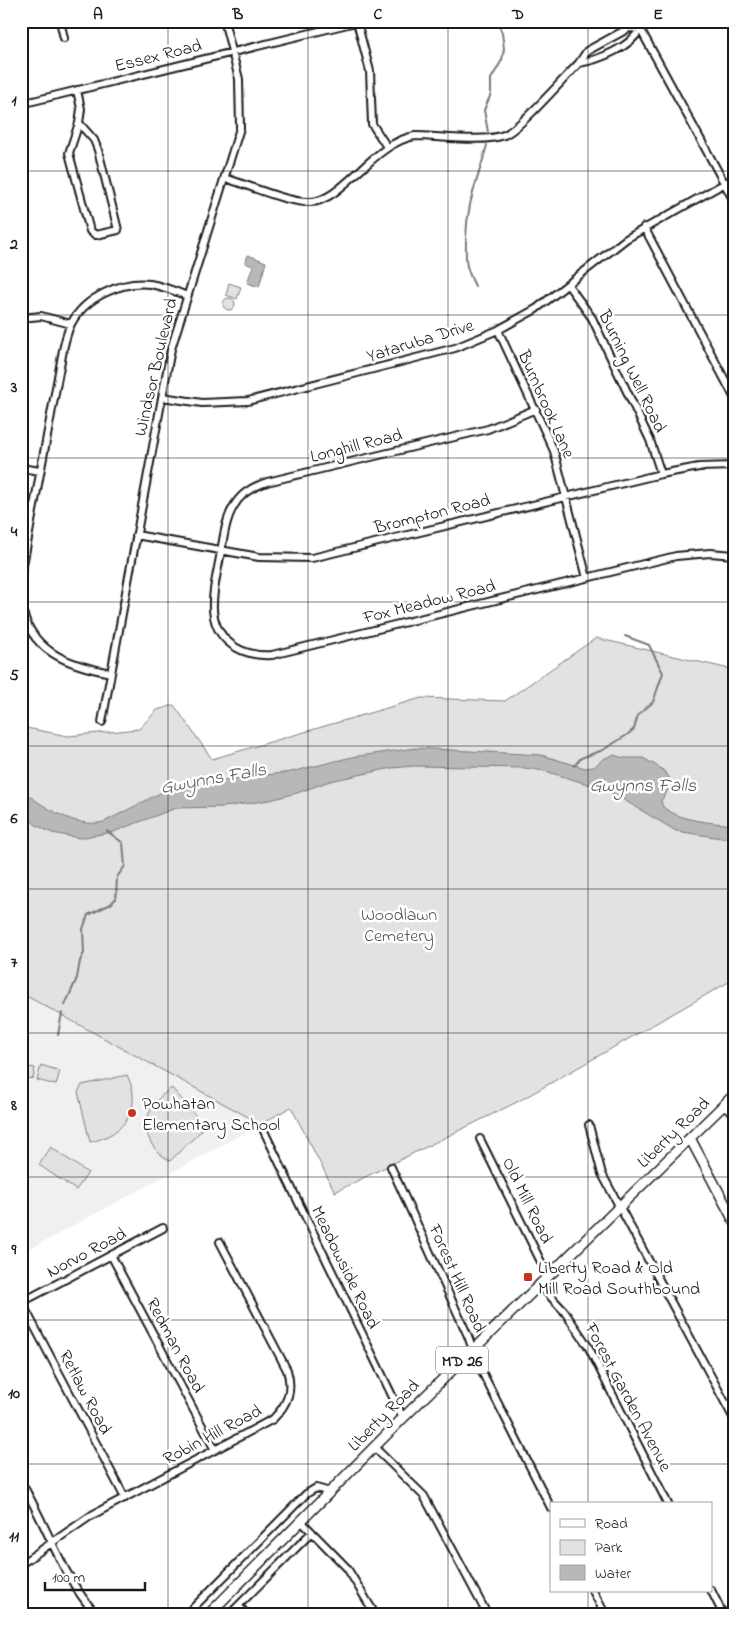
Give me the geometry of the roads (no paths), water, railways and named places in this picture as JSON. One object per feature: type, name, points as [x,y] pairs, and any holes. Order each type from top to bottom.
[{"type":"main road","name":"Liberty Road","points":[[209,1614],[402,1418],[734,1095]]},
{"type":"main road","points":[[690,1138],[734,1221]]},
{"type":"street","points":[[60,21],[64,38]]},
{"type":"street","points":[[636,21],[734,202]]},
{"type":"street","points":[[358,22],[370,71],[372,124],[386,147]]},
{"type":"street","name":"Essex Road","points":[[21,104],[358,22]]},
{"type":"street","name":"Windsor Boulevard","points":[[102,722],[175,333],[240,128],[241,113],[238,79],[225,24]]},
{"type":"street","points":[[225,178],[297,201],[313,202],[331,195],[386,147],[404,137],[487,138],[505,135],[517,127],[579,63],[587,51],[629,28],[640,29]]},
{"type":"street","points":[[579,63],[593,61],[636,38],[640,29]]},
{"type":"street","points":[[77,90],[81,109],[79,123],[69,152],[90,231],[96,235],[118,230],[98,150],[94,140],[79,123]]},
{"type":"street","name":"Yataruba Drive","points":[[162,397],[202,403],[248,400],[436,354],[498,330],[536,309],[608,252],[644,227],[734,178]]},
{"type":"street","points":[[644,227],[734,396]]},
{"type":"street","points":[[21,576],[63,350],[71,324],[79,313],[99,296],[125,285],[152,284],[187,296]]},
{"type":"street","name":"Burning Well Road","points":[[568,285],[594,323],[650,440],[660,474]]},
{"type":"street","points":[[21,318],[47,316],[71,324]]},
{"type":"street","name":"Burnbrook Lane","points":[[498,330],[554,451],[587,578]]},
{"type":"street","name":"Longhill Road","points":[[221,551],[226,526],[233,506],[247,491],[256,486],[488,429],[536,409]]},
{"type":"street","name":"Brompton Road","points":[[136,535],[275,559],[312,558],[660,474],[699,467],[734,466]]},
{"type":"street","points":[[21,468],[40,471]]},
{"type":"street","name":"Fox Meadow Road","points":[[221,551],[212,598],[215,624],[218,632],[229,644],[256,655],[272,655],[684,555],[710,553],[734,555]]},
{"type":"street","points":[[21,602],[33,633],[52,654],[73,665],[111,673]]},
{"type":"street","points":[[722,1107],[734,1112]]},
{"type":"street","points":[[589,1125],[599,1166],[734,1419]]},
{"type":"street","name":"Meadowside Road","points":[[263,1129],[402,1418]]},
{"type":"street","name":"Old Mill Road","points":[[480,1139],[548,1276]]},
{"type":"street","name":"Forest Hill Road","points":[[391,1168],[473,1349],[478,1364],[550,1506]]},
{"type":"street","name":"Norvo Road","points":[[22,1302],[163,1228]]},
{"type":"street","name":"Robin Hill Road","points":[[21,1564],[92,1515],[273,1419],[286,1404],[290,1386],[287,1370],[220,1242]]},
{"type":"street","name":"Redman Road","points":[[111,1255],[214,1450]]},
{"type":"street","name":"Forest Garden Avenue","points":[[539,1284],[564,1311],[588,1346],[667,1502]]},
{"type":"street","name":"Retlaw Road","points":[[22,1302],[125,1498]]},
{"type":"street","points":[[374,1447],[424,1496],[487,1614]]},
{"type":"street","points":[[21,1482],[79,1594],[96,1614]]},
{"type":"street","points":[[187,1614],[306,1494],[316,1488],[330,1492]]},
{"type":"street","points":[[301,1521],[353,1575],[374,1614]]},
{"type":"street","points":[[230,1614],[312,1532]]},
{"type":"street","points":[[594,1592],[605,1614]]},
{"type":"street","points":[[712,1592],[723,1614]]},
{"type":"street","points":[[238,1606],[247,1614]]},
{"type":"water","points":[[248,255],[266,262],[259,287],[247,283],[253,266],[245,263]]},
{"type":"water","name":"Gwynns Falls","points":[[416,748],[541,755],[585,768],[594,767],[603,759],[613,755],[624,758],[643,758],[662,769],[669,777],[671,785],[661,801],[663,807],[679,816],[706,822],[734,825],[734,840],[676,831],[607,790],[545,771],[525,768],[414,766],[392,768],[330,781],[270,800],[224,807],[176,808],[113,832],[79,838],[52,833],[36,825],[21,811],[21,790],[50,809],[71,819],[93,823],[104,822],[174,786],[291,772],[352,757]]},
{"type":"waterway","points":[[488,132],[484,110],[491,94],[491,79],[502,60],[504,49],[502,33],[497,21]]},
{"type":"waterway","points":[[475,286],[466,263],[468,213],[487,145]]},
{"type":"waterway","points":[[574,766],[581,758],[603,750],[627,735],[634,729],[638,715],[653,702],[663,673],[649,645],[625,636]]},
{"type":"waterway","points":[[65,1005],[77,978],[80,961],[84,953],[83,929],[88,915],[111,904],[116,898],[117,877],[125,866],[123,843],[107,831]]},
{"type":"waterway","points":[[58,1035],[62,1013]]},
{"type":"place","name":"Powhatan Elementary School","points":[[132,1113]]},
{"type":"place","name":"Liberty Road & Old Mill Road Southbound","points":[[528,1277]]},
{"type":"park label","name":"Woodlawn Cemetery","points":[[399,924]]}]
